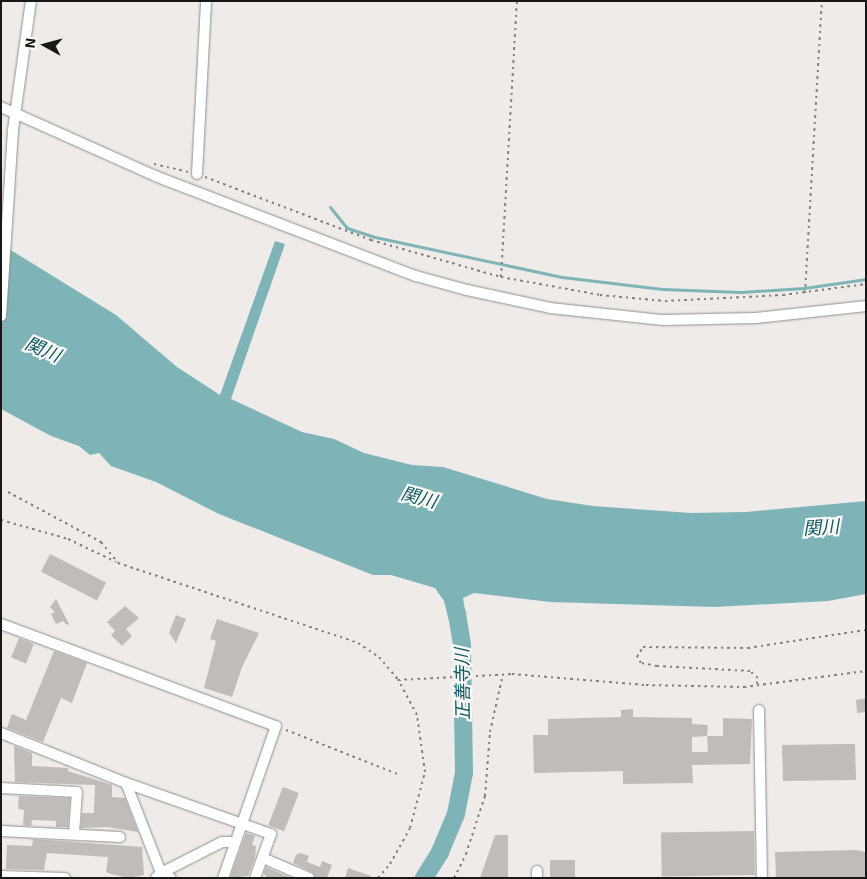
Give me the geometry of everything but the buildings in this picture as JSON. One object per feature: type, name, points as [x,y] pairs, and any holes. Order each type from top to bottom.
[{"type":"street","points":[[1,316],[12,130],[31,1]]},
{"type":"street","points":[[197,174],[206,1]]},
{"type":"street","points":[[1,108],[164,180],[416,276],[467,290],[550,308],[663,320],[756,318],[866,306]]},
{"type":"street","points":[[1,624],[276,726],[240,821],[223,878]]},
{"type":"street","points":[[759,710],[762,878]]},
{"type":"street","points":[[1,733],[126,783],[240,821],[271,834],[255,878]]},
{"type":"street","points":[[126,783],[158,876]]},
{"type":"street","points":[[1,788],[77,792],[74,834]]},
{"type":"street","points":[[1,832],[120,836]]},
{"type":"street","points":[[158,876],[222,842],[233,842]]},
{"type":"street","points":[[263,858],[310,878]]},
{"type":"street","points":[[1,876],[65,878]]},
{"type":"street","points":[[158,876],[171,878]]},
{"type":"path","points":[[500,277],[517,1]]},
{"type":"path","points":[[805,293],[822,1]]},
{"type":"path","points":[[150,163],[197,174],[371,240],[500,277],[600,294],[665,301],[805,293],[866,284]]},
{"type":"path","points":[[8,492],[101,542],[118,563]]},
{"type":"path","points":[[1,520],[68,540],[118,563],[358,644],[379,657],[398,680],[417,715],[425,772],[410,828],[390,864],[378,878]]},
{"type":"path","points":[[756,685],[758,678],[750,671],[657,666],[641,663],[637,658],[643,647],[748,648],[866,630]]},
{"type":"path","points":[[398,680],[406,678],[503,674],[646,685],[756,685],[866,672]]},
{"type":"path","points":[[454,878],[466,854],[485,796],[490,732],[503,674]]},
{"type":"path","points":[[276,726],[400,775]]},
{"type":"water","name":"関川","points":[[275,241],[285,244],[231,399],[302,432],[334,439],[364,453],[412,465],[443,467],[547,499],[593,506],[691,513],[746,512],[866,501],[866,594],[828,601],[714,607],[550,602],[474,593],[463,598],[469,635],[453,637],[444,601],[435,588],[391,575],[373,575],[219,514],[156,482],[111,466],[99,453],[90,455],[79,446],[51,436],[1,409],[1,244],[116,315],[177,367],[220,395]]},
{"type":"waterway","points":[[330,207],[347,228],[375,237],[562,277],[662,289],[741,292],[804,288],[866,279]]},
{"type":"waterway","name":"正善寺川","points":[[424,878],[440,852],[456,814],[464,773],[462,645],[457,612]]}]
